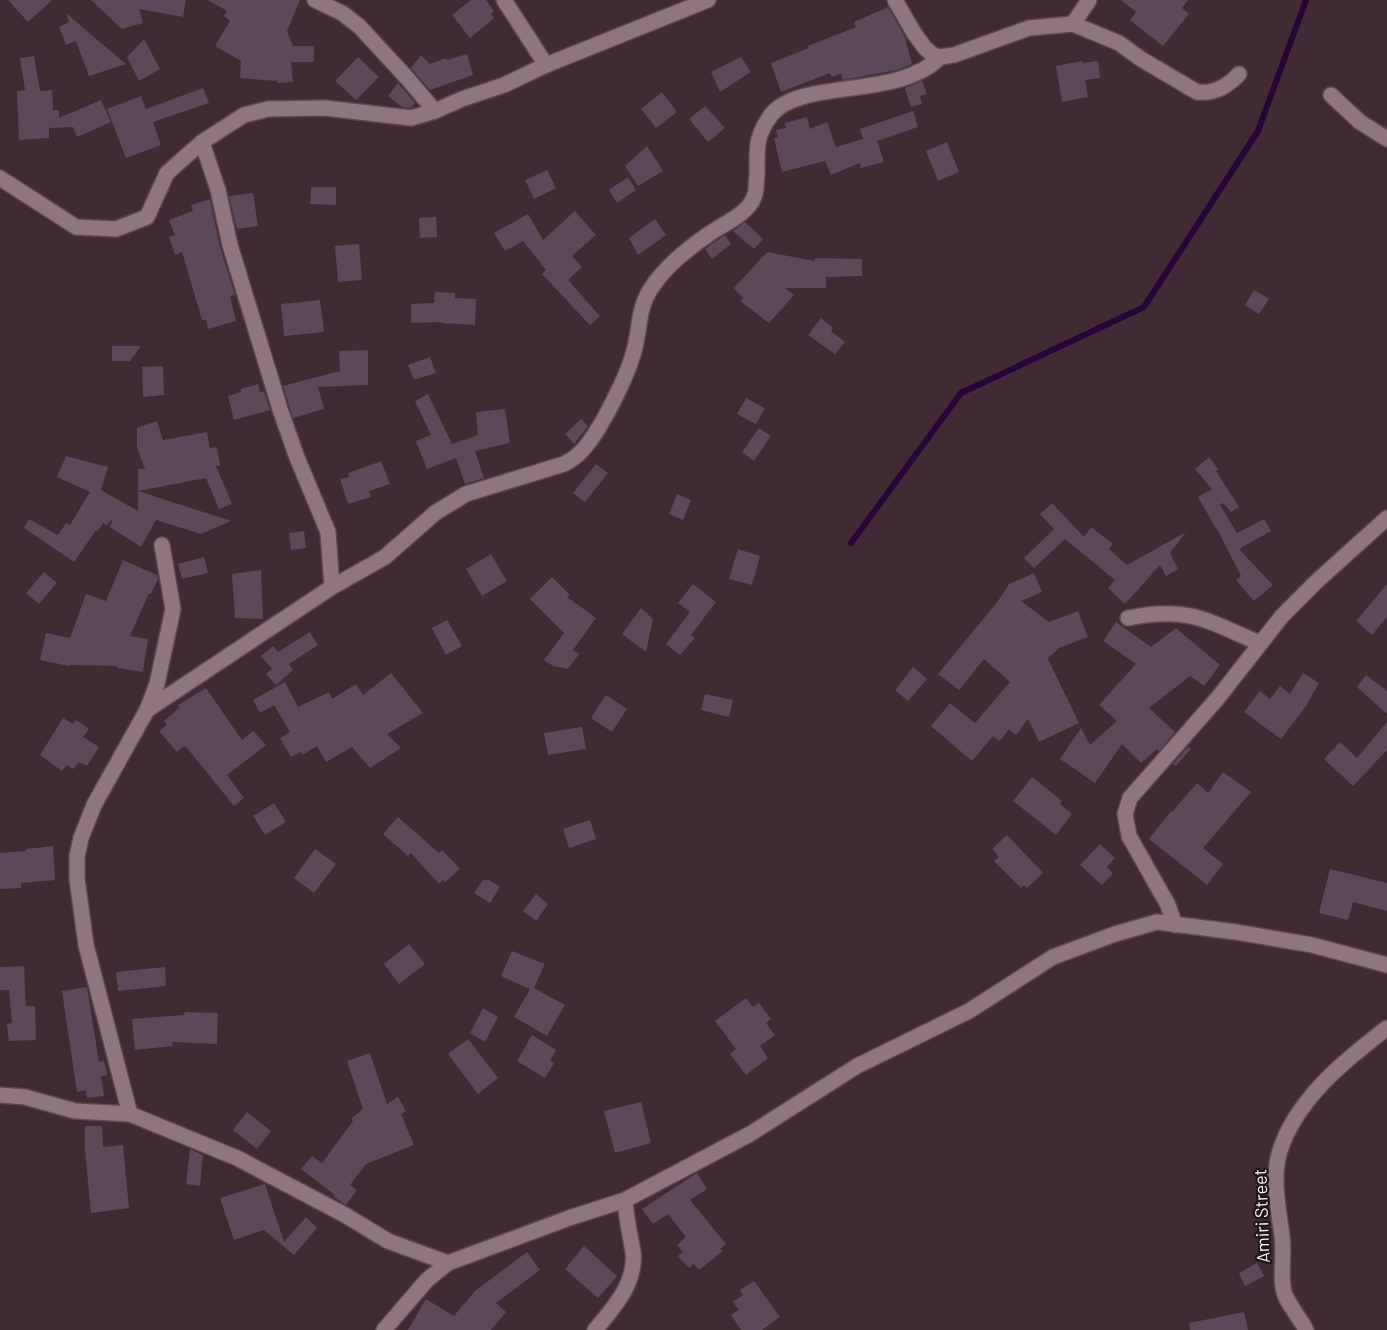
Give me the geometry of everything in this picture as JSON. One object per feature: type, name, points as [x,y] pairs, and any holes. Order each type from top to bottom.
[{"type":"street","points":[[315,0],[342,13],[359,26],[408,78],[435,111]]},
{"type":"street","points":[[504,0],[546,65]]},
{"type":"street","points":[[0,178],[76,226],[116,229],[147,217],[166,173],[202,142],[244,115],[268,109],[325,108],[411,118],[504,85],[546,65],[708,0]]},
{"type":"street","points":[[895,0],[925,48],[933,55],[940,57],[954,55],[1029,28],[1073,24],[1119,44],[1197,92],[1208,93],[1217,90],[1228,85],[1239,74]]},
{"type":"street","points":[[1073,24],[1089,0]]},
{"type":"street","points":[[147,710],[332,587],[385,557],[435,513],[465,494],[564,464],[576,457],[592,439],[625,377],[635,349],[639,318],[646,296],[656,279],[676,259],[744,210],[755,196],[758,137],[774,111],[792,100],[807,95],[885,83],[914,75],[940,57]]},
{"type":"street","points":[[1331,95],[1360,122],[1387,139]]},
{"type":"street","points":[[202,142],[218,190],[230,245],[280,409],[296,455],[328,532],[332,587]]},
{"type":"street","points":[[1175,925],[1168,905],[1129,836],[1125,814],[1130,798],[1217,699],[1282,616],[1387,518]]},
{"type":"street","points":[[130,1114],[86,945],[77,879],[77,856],[81,838],[94,805],[147,710],[165,654],[173,609],[162,544]]},
{"type":"street","points":[[1128,618],[1165,613],[1195,616],[1259,643]]},
{"type":"street","points":[[384,1330],[427,1280],[448,1263],[569,1218],[625,1200],[750,1134],[856,1066],[969,1011],[1053,957],[1115,934],[1157,922],[1312,945],[1387,965]]},
{"type":"street","name":"Amiri Street","points":[[1306,1330],[1284,1294],[1282,1276],[1284,1252],[1277,1192],[1278,1156],[1291,1125],[1319,1087],[1348,1058],[1387,1028]]},
{"type":"street","points":[[0,1095],[25,1097],[75,1111],[130,1114],[237,1158],[345,1215],[388,1241],[448,1263]]},
{"type":"street","points":[[595,1330],[610,1313],[624,1291],[633,1269],[633,1253],[627,1226],[625,1200]]},
{"type":"building","points":[[8,0],[52,0],[28,22]]},
{"type":"building","points":[[91,0],[186,0],[183,17],[139,9],[143,23],[122,29]]},
{"type":"building","points":[[208,0],[300,0],[287,31],[293,46],[314,46],[314,62],[291,62],[293,82],[278,83],[277,81],[240,78],[241,61],[215,46],[230,21],[224,16],[227,11]]},
{"type":"building","points":[[471,0],[486,0],[494,11],[491,14],[494,18],[470,38],[452,15]]},
{"type":"building","points":[[1121,0],[1188,0],[1182,8],[1189,14],[1163,46],[1130,20],[1136,12]]},
{"type":"building","points":[[888,7],[905,37],[912,64],[897,70],[843,80],[841,73],[832,77],[830,73],[781,92],[771,63],[856,27],[854,22]]},
{"type":"building","points":[[66,13],[126,64],[89,76],[76,41],[66,45],[59,27],[69,22]]},
{"type":"building","points":[[144,39],[160,69],[139,81],[127,57]]},
{"type":"building","points":[[467,54],[473,75],[430,90],[411,68],[421,55],[430,64]]},
{"type":"building","points":[[34,56],[40,91],[52,90],[53,110],[59,110],[59,118],[101,100],[111,122],[77,137],[73,127],[49,128],[49,138],[19,140],[17,91],[25,90],[20,58]]},
{"type":"building","points":[[358,57],[379,77],[356,100],[335,81]]},
{"type":"building","points":[[741,57],[751,72],[720,92],[711,72]]},
{"type":"building","points":[[1082,61],[1082,63],[1098,61],[1100,78],[1085,80],[1088,97],[1062,102],[1056,66]]},
{"type":"building","points":[[922,81],[927,94],[920,96],[922,104],[911,107],[905,88]]},
{"type":"building","points":[[398,83],[415,103],[411,108],[402,107],[388,96]]},
{"type":"building","points":[[203,88],[209,103],[153,122],[161,145],[126,158],[107,109],[141,96],[146,109]]},
{"type":"building","points":[[662,92],[677,112],[656,128],[641,109]]},
{"type":"building","points":[[705,106],[725,128],[708,142],[689,119]]},
{"type":"building","points":[[913,111],[918,127],[877,141],[884,162],[861,168],[860,163],[831,175],[825,161],[782,172],[774,138],[778,137],[776,130],[786,128],[785,123],[807,117],[810,129],[827,122],[836,147],[863,139],[860,129]]},
{"type":"building","points":[[947,142],[959,172],[938,181],[926,151]]},
{"type":"building","points":[[647,146],[663,171],[638,186],[625,166]]},
{"type":"building","points":[[547,170],[556,188],[534,199],[525,180]]},
{"type":"building","points":[[628,177],[636,190],[617,203],[609,190]]},
{"type":"building","points":[[311,187],[336,187],[336,205],[310,204]]},
{"type":"building","points":[[253,193],[258,226],[237,229],[229,196]]},
{"type":"building","points":[[210,199],[220,247],[235,295],[230,296],[236,321],[208,329],[206,320],[202,320],[182,252],[175,255],[169,237],[175,235],[169,220],[193,211],[191,205]]},
{"type":"building","points":[[575,211],[596,235],[572,256],[582,267],[568,280],[600,316],[590,325],[542,274],[546,270],[523,241],[505,251],[494,233],[528,214],[543,240]]},
{"type":"building","points":[[436,217],[437,237],[420,238],[419,218]]},
{"type":"building","points":[[655,219],[666,235],[638,255],[629,238]]},
{"type":"building","points":[[745,222],[763,239],[754,249],[733,231]]},
{"type":"building","points":[[725,235],[731,244],[712,259],[705,249]]},
{"type":"building","points":[[359,244],[362,280],[338,282],[335,246]]},
{"type":"building","points":[[767,252],[815,261],[815,258],[862,259],[862,276],[826,277],[826,288],[785,288],[794,295],[769,323],[740,301],[743,298],[734,288]]},
{"type":"building","points":[[1254,290],[1269,299],[1259,314],[1245,305]]},
{"type":"building","points":[[435,292],[455,293],[455,298],[476,299],[475,325],[441,322],[411,323],[411,304],[434,303]]},
{"type":"building","points":[[320,300],[324,332],[284,336],[281,304]]},
{"type":"building","points":[[821,318],[833,328],[831,331],[845,342],[835,354],[808,335]]},
{"type":"building","points":[[112,346],[141,346],[130,361],[112,361]]},
{"type":"building","points":[[368,350],[368,385],[318,387],[324,409],[293,418],[283,386],[340,371],[339,351]]},
{"type":"building","points":[[430,357],[436,373],[414,380],[408,365]]},
{"type":"building","points":[[163,366],[164,395],[143,397],[142,367]]},
{"type":"building","points":[[258,384],[260,393],[264,391],[270,410],[234,420],[228,396]]},
{"type":"building","points":[[428,394],[452,444],[478,435],[476,412],[505,409],[510,443],[475,451],[484,478],[465,484],[456,458],[427,469],[416,441],[431,435],[415,401]]},
{"type":"building","points":[[746,398],[765,408],[756,424],[737,414]]},
{"type":"building","points":[[581,419],[588,426],[574,444],[565,434]]},
{"type":"building","points":[[157,421],[163,440],[207,432],[210,448],[217,447],[220,466],[216,466],[232,504],[219,509],[206,478],[138,491],[138,469],[145,469],[137,448],[137,428]]},
{"type":"building","points":[[759,428],[771,436],[754,461],[742,452]]},
{"type":"building","points":[[66,456],[108,467],[101,490],[138,511],[138,491],[231,521],[201,534],[156,520],[141,547],[110,527],[113,518],[107,525],[103,523],[98,531],[96,530],[74,562],[24,528],[29,519],[58,535],[66,523],[70,525],[90,492],[57,477]]},
{"type":"building","points":[[1209,457],[1239,507],[1231,512],[1223,503],[1220,505],[1237,533],[1264,519],[1271,531],[1239,549],[1273,585],[1254,601],[1236,580],[1241,576],[1198,497],[1212,489],[1195,469]]},
{"type":"building","points":[[381,461],[390,484],[369,491],[371,497],[348,504],[340,479],[349,477],[348,473]]},
{"type":"building","points":[[596,464],[608,473],[585,502],[573,493]]},
{"type":"building","points":[[677,494],[691,500],[683,520],[669,514]]},
{"type":"building","points":[[1052,503],[1084,537],[1091,527],[1113,544],[1109,549],[1127,565],[1186,532],[1170,553],[1178,569],[1166,576],[1160,565],[1125,604],[1108,588],[1115,580],[1065,539],[1034,568],[1024,558],[1054,529],[1040,514]]},
{"type":"building","points":[[304,531],[306,548],[291,550],[289,533]]},
{"type":"building","points":[[738,549],[760,556],[752,585],[729,579]]},
{"type":"building","points":[[491,554],[507,581],[482,596],[466,569]]},
{"type":"building","points":[[204,557],[208,573],[182,579],[178,564]]},
{"type":"building","points":[[123,560],[157,575],[158,579],[151,594],[149,593],[130,636],[148,639],[143,672],[117,668],[117,666],[69,666],[40,660],[46,633],[70,638],[86,594],[106,601]]},
{"type":"building","points":[[261,570],[263,619],[235,618],[232,574]]},
{"type":"building","points":[[44,572],[57,583],[39,604],[26,593]]},
{"type":"building","points":[[1034,573],[1042,592],[1021,601],[1049,622],[1078,611],[1088,637],[1059,648],[1047,657],[1079,723],[1039,742],[1028,719],[1016,735],[1009,729],[1000,741],[993,736],[972,761],[931,726],[950,703],[975,723],[1010,682],[984,659],[959,690],[938,674],[998,601],[1009,584]]},
{"type":"building","points":[[552,577],[570,595],[567,597],[596,618],[573,650],[579,654],[568,669],[553,666],[544,660],[564,633],[530,599]]},
{"type":"building","points":[[693,584],[716,602],[691,635],[695,638],[680,655],[666,644],[690,612],[678,603]]},
{"type":"building","points":[[1387,584],[1387,617],[1372,635],[1356,621]]},
{"type":"building","points":[[641,608],[653,619],[646,652],[622,634]]},
{"type":"building","points":[[447,620],[462,646],[446,655],[432,628]]},
{"type":"building","points":[[1116,622],[1151,647],[1176,628],[1220,665],[1204,686],[1190,676],[1149,708],[1175,732],[1159,751],[1157,749],[1141,763],[1122,744],[1095,783],[1060,759],[1081,728],[1090,745],[1117,721],[1099,705],[1136,664],[1103,641]]},
{"type":"building","points":[[310,632],[318,645],[289,664],[293,670],[276,685],[266,674],[272,669],[261,656],[273,646],[278,652]]},
{"type":"building","points":[[913,667],[927,679],[908,701],[895,690]]},
{"type":"building","points":[[391,673],[423,713],[387,734],[401,748],[370,768],[352,747],[326,762],[317,746],[302,755],[301,752],[291,757],[280,738],[290,732],[274,705],[260,713],[253,700],[285,682],[298,707],[329,692],[332,699],[356,684],[363,695]]},
{"type":"building","points":[[1303,673],[1319,683],[1306,706],[1281,739],[1244,712],[1260,691],[1270,699],[1280,686],[1290,694]]},
{"type":"building","points":[[1366,675],[1387,691],[1387,714],[1357,687]]},
{"type":"building","points":[[206,688],[242,740],[253,731],[266,745],[227,775],[244,798],[234,806],[188,749],[184,746],[177,752],[159,731],[167,725],[164,721],[180,707],[178,705]]},
{"type":"building","points":[[705,694],[733,700],[729,717],[701,710]]},
{"type":"building","points":[[606,695],[627,709],[612,732],[591,718]]},
{"type":"building","points":[[63,718],[73,724],[76,720],[89,729],[83,737],[99,747],[87,766],[79,762],[73,769],[67,765],[62,771],[40,755]]},
{"type":"building","points":[[1387,722],[1387,750],[1353,786],[1324,759],[1340,742],[1357,758]]},
{"type":"building","points":[[582,727],[586,749],[548,755],[544,733]]},
{"type":"building","points":[[1188,747],[1191,749],[1176,766],[1173,764]]},
{"type":"building","points":[[1223,772],[1251,792],[1203,848],[1223,864],[1207,885],[1149,839],[1197,783],[1208,793]]},
{"type":"building","points":[[1032,777],[1062,801],[1060,804],[1072,814],[1056,835],[1013,801]]},
{"type":"building","points":[[274,803],[286,822],[265,835],[253,816]]},
{"type":"building","points":[[398,817],[439,853],[442,850],[460,869],[445,882],[443,880],[439,884],[411,853],[408,856],[383,834]]},
{"type":"building","points":[[590,820],[596,839],[569,848],[563,829]]},
{"type":"building","points":[[1007,835],[1043,873],[1027,888],[1024,885],[1021,888],[994,861],[999,857],[992,849]]},
{"type":"building","points":[[1100,844],[1115,858],[1107,867],[1113,873],[1102,885],[1080,865]]},
{"type":"building","points":[[53,846],[55,880],[21,883],[21,888],[0,889],[0,853]]},
{"type":"building","points":[[315,849],[336,864],[314,893],[294,878]]},
{"type":"building","points":[[1330,869],[1387,883],[1387,911],[1353,902],[1348,920],[1319,913]]},
{"type":"building","points":[[483,880],[489,880],[500,887],[490,903],[474,893]]},
{"type":"building","points":[[536,894],[548,904],[536,921],[523,911]]},
{"type":"building","points":[[409,944],[425,964],[399,984],[384,964]]},
{"type":"building","points":[[512,951],[545,964],[534,988],[565,1005],[547,1036],[514,1017],[530,989],[501,976]]},
{"type":"building","points":[[24,966],[26,1006],[35,1006],[36,1040],[9,1041],[7,1024],[12,1023],[9,990],[0,990],[0,967]]},
{"type":"building","points":[[165,967],[166,986],[118,991],[116,972]]},
{"type":"building","points":[[87,987],[99,1062],[104,1061],[107,1075],[101,1076],[104,1096],[87,1098],[86,1090],[77,1092],[62,991]]},
{"type":"building","points":[[746,998],[753,1007],[759,1003],[771,1019],[766,1023],[775,1035],[760,1046],[768,1058],[746,1075],[730,1054],[736,1049],[715,1021]]},
{"type":"building","points":[[483,1008],[498,1017],[485,1042],[470,1033]]},
{"type":"building","points":[[185,1012],[218,1013],[217,1044],[172,1042],[173,1046],[135,1050],[132,1019],[184,1015]]},
{"type":"building","points":[[532,1035],[556,1050],[550,1060],[554,1063],[545,1078],[517,1061]]},
{"type":"building","points":[[468,1039],[498,1078],[478,1094],[448,1054]]},
{"type":"building","points":[[370,1053],[387,1104],[398,1097],[406,1111],[401,1114],[414,1145],[366,1164],[350,1185],[357,1190],[346,1205],[301,1169],[312,1156],[322,1163],[353,1121],[351,1119],[363,1109],[347,1061]]},
{"type":"building","points":[[641,1102],[651,1143],[615,1153],[604,1111]]},
{"type":"building","points":[[247,1112],[271,1131],[257,1149],[233,1130]]},
{"type":"building","points":[[85,1126],[102,1126],[103,1147],[123,1145],[129,1208],[91,1213]]},
{"type":"building","points":[[190,1149],[203,1155],[200,1186],[186,1184]]},
{"type":"building","points":[[697,1173],[707,1189],[690,1200],[726,1244],[720,1249],[723,1251],[699,1270],[694,1264],[689,1268],[678,1256],[683,1252],[677,1245],[686,1237],[668,1214],[653,1224],[642,1209]]},
{"type":"building","points":[[265,1184],[284,1242],[306,1217],[317,1228],[294,1255],[264,1230],[234,1240],[220,1198]]},
{"type":"building","points":[[584,1246],[617,1276],[598,1298],[565,1269]]},
{"type":"building","points":[[527,1252],[540,1270],[496,1303],[506,1312],[491,1330],[408,1330],[426,1299],[454,1316],[475,1291]]},
{"type":"building","points":[[1257,1263],[1264,1276],[1245,1286],[1239,1273]]},
{"type":"building","points":[[754,1281],[780,1317],[762,1330],[741,1330],[731,1315],[739,1310],[733,1302],[743,1295],[740,1290]]},
{"type":"building","points":[[1244,1312],[1248,1330],[1190,1330],[1189,1323]]},
{"type":"waterway","points":[[851,543],[961,393],[1144,307],[1258,131],[1306,0]]}]
